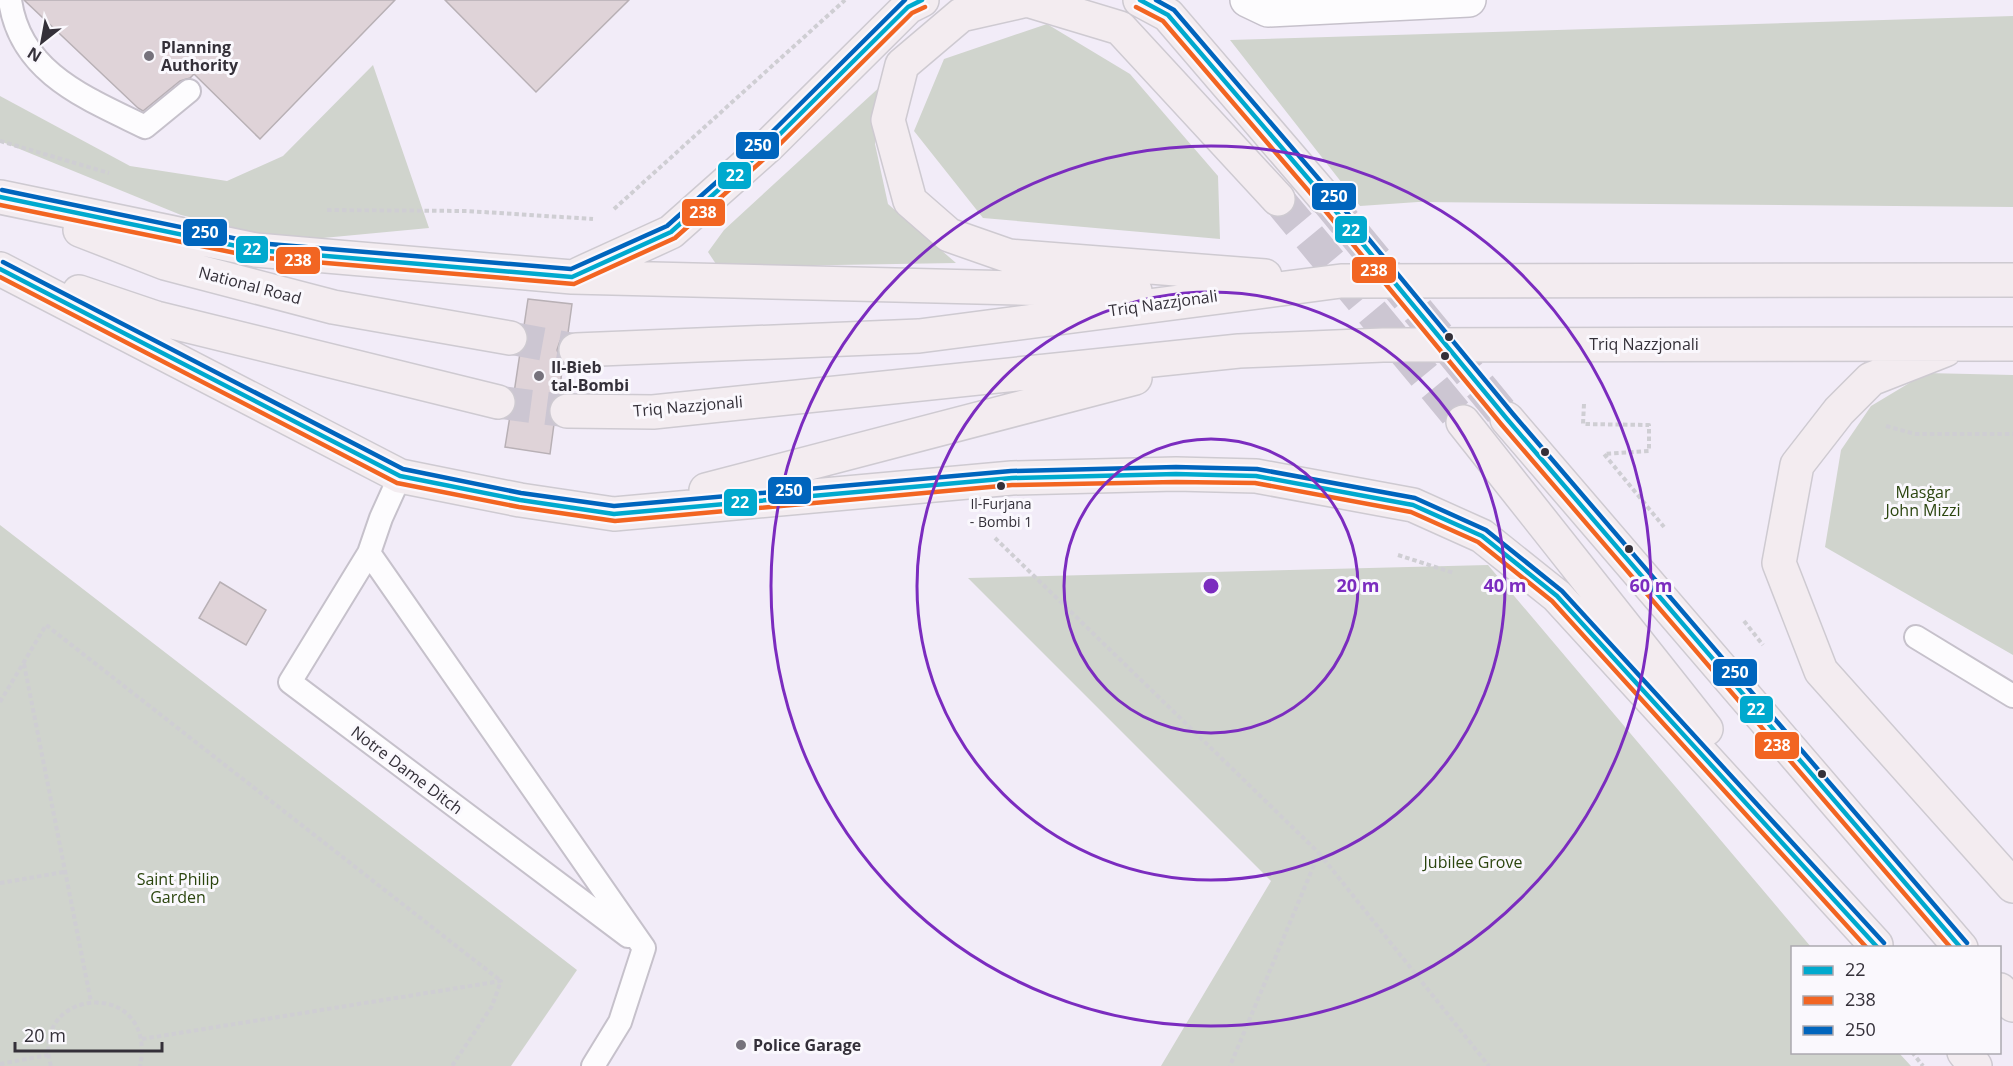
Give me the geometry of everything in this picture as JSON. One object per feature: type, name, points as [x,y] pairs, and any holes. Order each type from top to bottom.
[{"type":"highway","points":[[572,278],[671,232],[769,145],[908,7],[922,0]]},
{"type":"highway","points":[[1278,199],[1120,28],[1027,0],[961,15],[902,65],[888,120],[910,201],[949,235],[1009,256],[1341,281],[2013,280]]},
{"type":"highway","points":[[1140,0],[1168,15],[1324,197]]},
{"type":"highway","name":"National Road","points":[[0,198],[256,250],[572,278]]},
{"type":"highway","name":"National Road","points":[[0,198],[165,263],[333,307],[510,338]]},
{"type":"highway","points":[[0,264],[156,318],[498,402]]},
{"type":"highway","points":[[0,269],[400,476],[520,500],[614,514],[1012,478],[1176,474],[1256,476],[1413,505],[1482,536],[1557,596],[1877,946]]},
{"type":"highway","name":"Triq Nazzjonali","points":[[572,278],[1234,294]]},
{"type":"highway","points":[[1234,294],[1341,281]]},
{"type":"highway","name":"Triq Nazzjonali","points":[[576,350],[919,336],[1234,294]]},
{"type":"highway","points":[[1963,343],[1871,379],[1839,411],[1797,465],[1779,563],[1821,671],[2013,886]]},
{"type":"highway","name":"Triq Nazzjonali","points":[[567,411],[653,412],[1239,351],[1383,345],[2013,344]]},
{"type":"highway","name":"Triq Nazzjonali","points":[[614,514],[1239,351]]},
{"type":"highway","points":[[1506,419],[1960,946]]},
{"type":"highway","points":[[1463,422],[1877,946]]},
{"type":"highway","points":[[2001,991],[2013,1005]]},
{"type":"highway","points":[[1965,1054],[1975,1066]]},
{"type":"street","points":[[1247,0],[1268,10],[1468,0]]},
{"type":"lane","points":[[10,0],[12,19],[28,51],[54,78],[100,105],[145,127],[189,91]]},
{"type":"lane","name":"Notre Dame Ditch","points":[[400,476],[381,518],[369,553],[290,682],[644,948]]},
{"type":"lane","points":[[369,553],[644,948],[620,1022],[593,1066]]},
{"type":"lane","points":[[1916,637],[2013,696]]},
{"type":"path","points":[[612,211],[845,0]]},
{"type":"path","points":[[0,141],[117,175]]},
{"type":"path","points":[[318,210],[467,211],[603,219]]},
{"type":"path","points":[[1584,404],[1583,424],[1649,425],[1649,451],[1604,454],[1664,527]]},
{"type":"path","points":[[1839,411],[1915,434],[2013,434]]},
{"type":"path","points":[[994,538],[1319,853],[1489,1066]]},
{"type":"path","points":[[0,702],[46,625],[501,981]]},
{"type":"path","points":[[24,664],[91,1002]]},
{"type":"path","points":[[1230,1066],[1319,853]]},
{"type":"path","points":[[0,883],[64,872]]},
{"type":"path","points":[[142,1039],[501,981]]},
{"type":"path","points":[[452,1066],[492,1006],[501,981]]},
{"type":"path","points":[[51,1066],[48,1040],[54,1025],[63,1013],[76,1005],[104,1002],[118,1007],[129,1015],[137,1027],[142,1039],[140,1066]]},
{"type":"path","points":[[1913,1054],[1923,1066]]},
{"type":"path","points":[[0,1064],[48,1055]]},
{"type":"green space","points":[[2013,16],[2013,207],[1418,202],[1360,206],[1230,40]]},
{"type":"green space","points":[[1047,24],[1130,74],[1218,176],[1220,239],[983,218],[914,131],[944,59]]},
{"type":"green space","points":[[373,65],[429,228],[291,241],[181,215],[0,141],[0,96],[130,166],[227,181],[283,156]]},
{"type":"green space","points":[[883,84],[875,144],[888,204],[956,263],[718,267],[708,252],[724,230]]},
{"type":"green space","name":"Masġar John Mizzi","points":[[1926,373],[2013,375],[2013,655],[1825,547],[1841,450],[1871,406]]},
{"type":"green space","name":"Saint Philip Garden","points":[[0,525],[577,970],[511,1066],[0,1066]]},
{"type":"green space","name":"Jubilee Grove","points":[[1488,565],[1810,946],[1791,946],[1791,1054],[1900,1054],[1911,1066],[1161,1066],[1271,881],[968,578]]},
{"type":"building","points":[[24,0],[395,0],[260,139],[194,74],[180,81],[143,111]]},
{"type":"building","points":[[445,0],[629,0],[536,92]]},
{"type":"building","name":"Il-Bieb tal-Bombi","points":[[528,299],[572,304],[568,333],[560,341],[557,350],[563,363],[559,394],[551,401],[548,410],[550,420],[554,424],[550,454],[505,447],[510,416],[516,406],[514,393],[520,353],[525,350],[528,341],[528,332],[524,326]]},
{"type":"building","points":[[220,582],[266,610],[246,645],[199,618]]},
{"type":"tunnel","points":[[1324,197],[1507,419]]},
{"type":"tunnel","points":[[1278,199],[1463,422]]},
{"type":"tunnel","points":[[510,338],[576,350]]},
{"type":"tunnel","points":[[498,402],[567,411]]},
{"type":"transit line","name":"250","points":[[2,190],[257,243],[571,269],[667,226],[764,140],[905,0]]},
{"type":"transit line","name":"22","points":[[0,197],[256,250],[572,277],[671,232],[769,145],[908,7],[922,0]]},
{"type":"transit line","name":"22","points":[[1140,0],[1168,15],[1324,197],[1507,419],[1959,946]]},
{"type":"transit line","name":"250","points":[[1156,0],[1174,10],[1330,192],[1513,414],[1967,943]]},
{"type":"transit line","name":"238","points":[[0,205],[255,257],[574,284],[675,238],[774,150],[912,13],[925,7]]},
{"type":"transit line","name":"238","points":[[1136,7],[1163,21],[1318,202],[1501,424],[1949,946]]},
{"type":"transit line","name":"250","points":[[3,262],[403,469],[521,493],[614,506],[1011,471],[1176,467],[1257,469],[1415,498],[1486,530],[1562,591],[1884,943]]},
{"type":"transit line","name":"22","points":[[0,269],[400,476],[520,500],[614,514],[1012,478],[1176,474],[1256,476],[1413,505],[1482,536],[1557,596],[1876,946]]},
{"type":"transit line","name":"238","points":[[0,277],[397,483],[519,507],[615,521],[1012,485],[1176,482],[1255,483],[1411,512],[1478,542],[1552,601],[1865,946]]},
{"type":"place","name":"Planning Authority","points":[[149,56]]},
{"type":"place","name":"Il-Bieb tal-Bombi","points":[[539,376]]},
{"type":"place","name":"Il-Furjana - Bombi 1","points":[[1001,486]]},
{"type":"place","name":"Police Garage","points":[[741,1045]]}]
